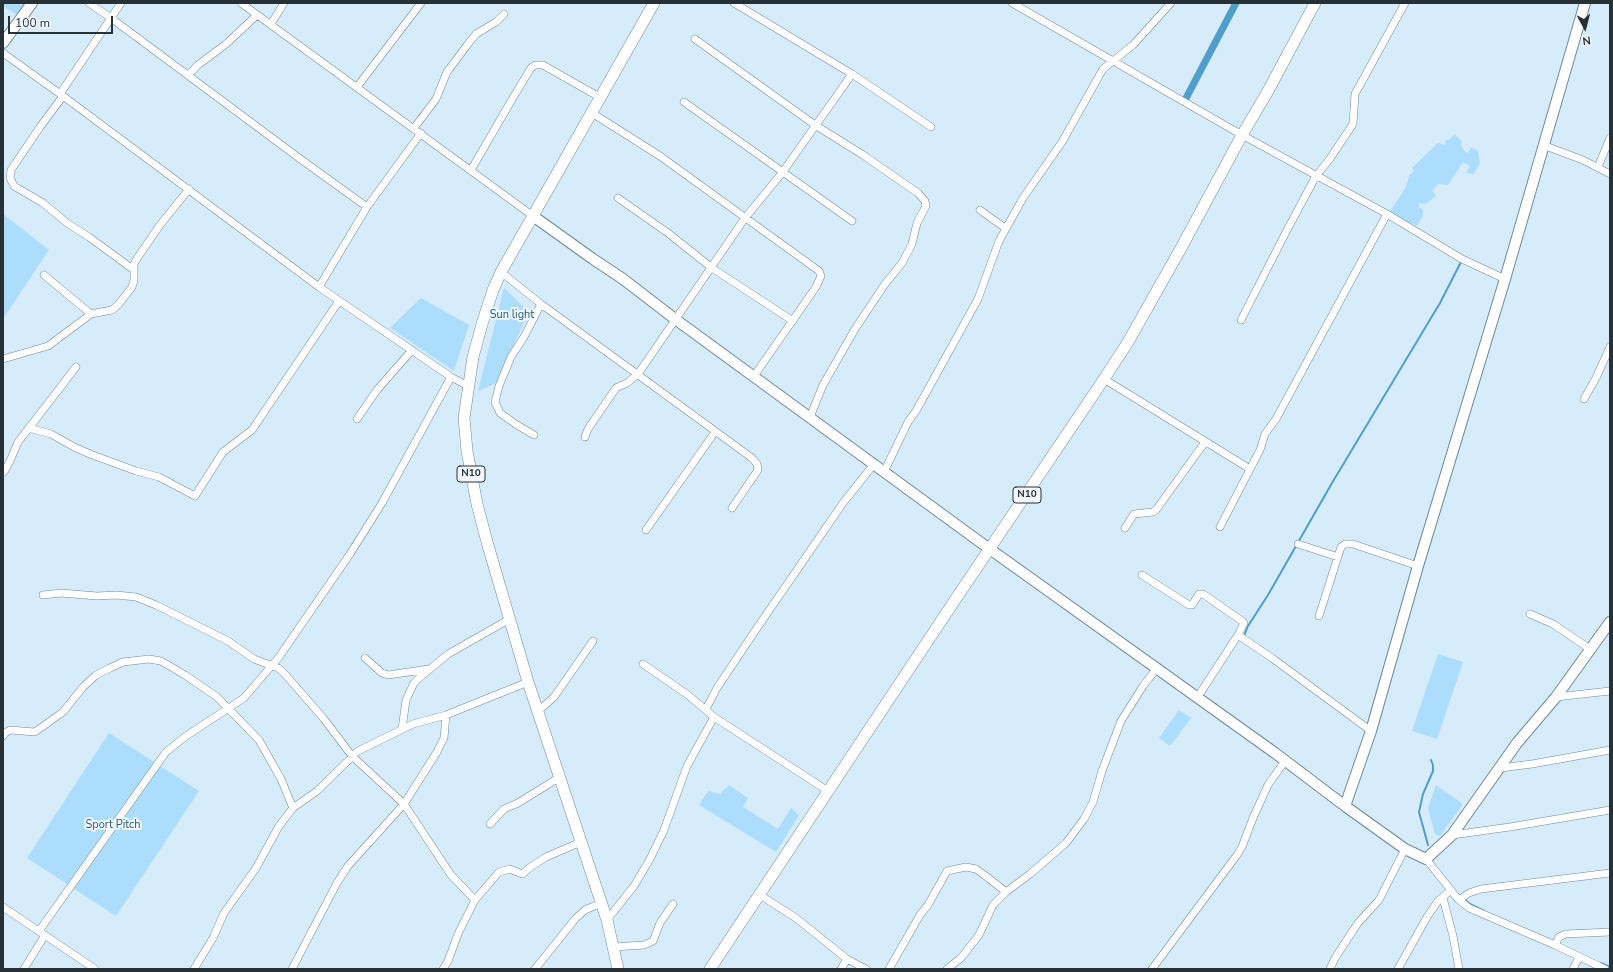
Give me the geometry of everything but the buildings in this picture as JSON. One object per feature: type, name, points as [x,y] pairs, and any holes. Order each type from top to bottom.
[{"type":"main road","name":"N10","points":[[618,969],[607,920],[537,712],[508,620],[477,504],[467,451],[464,418],[473,357],[493,290],[501,272],[654,3]]},
{"type":"main road","name":"N10","points":[[710,969],[1128,342],[1242,135],[1268,91],[1315,3]]},
{"type":"street","points":[[3,44],[32,3]]},
{"type":"street","points":[[89,3],[367,207]]},
{"type":"street","points":[[121,3],[62,95],[11,170],[10,178],[14,186],[43,203],[64,221],[89,237],[134,270]]},
{"type":"street","points":[[241,3],[533,216],[623,279],[675,319],[884,472],[1157,668],[1345,806],[1405,849],[1426,859],[1468,908],[1557,941],[1579,957],[1605,969]]},
{"type":"street","points":[[271,24],[284,3]]},
{"type":"street","points":[[356,87],[421,3]]},
{"type":"street","points":[[734,3],[852,74],[931,127]]},
{"type":"street","points":[[1012,3],[1242,135],[1387,214],[1462,259],[1505,279]]},
{"type":"street","points":[[884,472],[908,422],[978,299],[1005,228],[1023,198],[1047,167],[1103,69],[1133,45],[1170,3]]},
{"type":"street","points":[[1241,320],[1316,176],[1330,160],[1353,124],[1355,94],[1405,3]]},
{"type":"street","points":[[1345,806],[1371,731],[1418,566],[1505,279],[1585,3]]},
{"type":"street","points":[[414,128],[436,99],[447,72],[468,44],[476,34],[496,22],[504,14]]},
{"type":"street","points":[[188,75],[198,65],[226,44],[257,15]]},
{"type":"street","points":[[695,39],[815,125],[863,155],[918,193],[925,201],[926,206],[918,222],[912,244],[902,263],[885,284],[855,329],[823,385],[810,417]]},
{"type":"street","points":[[3,53],[189,189],[319,287],[451,377],[468,386]]},
{"type":"street","points":[[471,170],[531,68],[535,65],[543,65],[601,98]]},
{"type":"street","points":[[585,437],[588,429],[616,388],[638,374],[745,218],[782,173],[852,74]]},
{"type":"street","points":[[684,102],[782,173],[852,221]]},
{"type":"street","points":[[592,113],[660,156],[819,271],[821,276],[816,287],[754,376]]},
{"type":"street","points":[[319,287],[367,207],[421,133]]},
{"type":"street","points":[[1598,167],[1610,138]]},
{"type":"street","points":[[1543,145],[1598,167],[1610,174]]},
{"type":"street","points":[[3,359],[48,346],[91,314],[112,310],[118,305],[132,287],[134,280],[134,264],[138,257],[160,225],[189,189]]},
{"type":"street","points":[[618,198],[668,233],[712,268],[793,321]]},
{"type":"street","points":[[980,210],[1005,228]]},
{"type":"street","points":[[1220,527],[1260,450],[1265,434],[1276,419],[1387,214]]},
{"type":"street","points":[[501,272],[541,304],[752,458],[759,467],[732,508]]},
{"type":"street","points":[[44,275],[91,314]]},
{"type":"street","points":[[29,428],[52,434],[74,447],[90,454],[136,471],[159,477],[195,496],[223,452],[252,430],[339,301]]},
{"type":"street","points":[[534,435],[500,413],[495,402],[498,386],[507,364],[524,337],[541,304]]},
{"type":"street","points":[[1584,398],[1596,378],[1610,347]]},
{"type":"street","points":[[357,419],[377,390],[412,350]]},
{"type":"street","points":[[3,472],[10,461],[18,442],[76,367]]},
{"type":"street","points":[[24,969],[42,933],[166,752],[186,736],[244,698],[279,657],[350,554],[382,503],[451,377]]},
{"type":"street","points":[[1104,379],[1250,469]]},
{"type":"street","points":[[646,530],[716,432]]},
{"type":"street","points":[[1125,528],[1134,514],[1153,512],[1156,510],[1205,442]]},
{"type":"street","points":[[706,709],[717,688],[755,631],[843,503],[874,464]]},
{"type":"street","points":[[1298,544],[1338,557]]},
{"type":"street","points":[[1319,616],[1338,557],[1342,547],[1346,544],[1353,544],[1418,566]]},
{"type":"street","points":[[1142,575],[1189,605],[1192,605],[1199,594],[1203,594],[1244,622],[1238,635],[1197,698]]},
{"type":"street","points":[[43,595],[61,593],[136,597],[156,605],[228,641],[254,658],[272,665],[284,673],[335,732],[352,756],[404,804],[452,875],[475,900]]},
{"type":"street","points":[[1530,614],[1553,624],[1590,649]]},
{"type":"street","points":[[402,729],[406,700],[414,684],[448,654],[508,620]]},
{"type":"street","points":[[1426,859],[1452,835],[1517,743],[1556,698],[1590,649],[1605,634],[1610,622]]},
{"type":"street","points":[[1238,635],[1272,658],[1371,731]]},
{"type":"street","points":[[537,712],[554,697],[593,641]]},
{"type":"street","points":[[366,658],[382,673],[388,675],[430,669]]},
{"type":"street","points":[[4,731],[35,732],[63,712],[83,687],[96,675],[123,662],[149,660],[161,661],[203,687],[229,709],[262,745],[281,779],[293,808]]},
{"type":"street","points":[[643,664],[706,709],[714,717],[828,791]]},
{"type":"street","points":[[947,969],[961,958],[970,947],[978,935],[993,905],[1006,892],[1030,874],[1066,843],[1084,820],[1093,802],[1102,771],[1121,721],[1143,686],[1157,668]]},
{"type":"street","points":[[194,969],[213,938],[224,913],[256,868],[279,826],[293,808],[317,791],[352,756],[358,751],[412,724],[446,715],[528,682]]},
{"type":"street","points":[[1556,698],[1610,691]]},
{"type":"street","points":[[292,969],[337,883],[348,866],[404,804],[442,744],[446,715]]},
{"type":"street","points":[[607,920],[634,886],[650,859],[664,830],[688,766],[714,717]]},
{"type":"street","points":[[1500,768],[1532,764],[1610,750]]},
{"type":"street","points":[[1152,969],[1237,855],[1243,844],[1252,818],[1271,779],[1285,761]]},
{"type":"street","points":[[490,824],[504,809],[518,803],[560,777]]},
{"type":"street","points":[[1452,835],[1610,810]]},
{"type":"street","points":[[443,969],[475,900],[499,872],[510,869],[522,874],[546,857],[581,842]]},
{"type":"street","points":[[1330,969],[1335,958],[1358,923],[1379,900],[1405,849]]},
{"type":"street","points":[[889,969],[947,871],[966,867],[976,869],[1006,892]]},
{"type":"street","points":[[1460,899],[1469,893],[1481,889],[1610,873]]},
{"type":"street","points":[[1398,969],[1427,917],[1438,901],[1451,890]]},
{"type":"street","points":[[760,895],[796,918],[847,958],[866,969]]},
{"type":"street","points":[[1443,898],[1453,936],[1457,968]]},
{"type":"street","points":[[535,969],[576,918],[585,910],[601,903]]},
{"type":"street","points":[[614,948],[644,946],[653,941],[660,923],[673,904]]},
{"type":"street","points":[[3,907],[95,969]]},
{"type":"street","points":[[1557,941],[1572,933],[1610,932]]},
{"type":"street","points":[[1573,969],[1579,957]]},
{"type":"street","points":[[841,969],[847,958]]},
{"type":"green space","points":[[3,3],[30,3],[20,17],[3,6]]},
{"type":"green space","points":[[1455,134],[1462,142],[1461,145],[1464,151],[1468,153],[1471,147],[1478,151],[1480,163],[1474,174],[1466,173],[1470,166],[1463,162],[1448,185],[1438,184],[1432,191],[1436,195],[1430,201],[1425,204],[1419,203],[1419,206],[1423,211],[1423,215],[1417,226],[1389,213],[1406,187],[1409,176],[1414,171],[1412,168],[1438,143],[1445,145],[1446,140],[1449,140]]},
{"type":"green space","points":[[3,214],[49,250],[3,319]]},
{"type":"green space","name":"Sun light","points":[[504,288],[529,312],[496,383],[478,391]]},
{"type":"green space","points":[[421,298],[469,325],[454,371],[390,328]]},
{"type":"green space","points":[[1438,654],[1463,662],[1437,739],[1412,731]]},
{"type":"green space","points":[[1179,710],[1191,718],[1170,746],[1159,738]]},
{"type":"green space","name":"Sport Pitch","points":[[109,733],[199,791],[116,916],[27,858]]},
{"type":"green space","points":[[729,785],[748,798],[743,807],[778,829],[791,808],[799,815],[776,852],[699,805],[708,791],[720,794]]},
{"type":"green space","points":[[1436,785],[1463,804],[1440,836],[1435,834],[1428,808]]},
{"type":"waterway","points":[[1184,102],[1236,3]]},
{"type":"waterway","points":[[1244,636],[1248,626],[1268,595],[1332,483],[1440,303],[1462,260]]},
{"type":"waterway","points":[[1428,845],[1419,812],[1423,794],[1433,771],[1431,760]]},
{"type":"waterway","points":[[1464,899],[1470,904],[1484,911]]},
{"type":"waterway","points":[[1601,963],[1610,967]]}]
